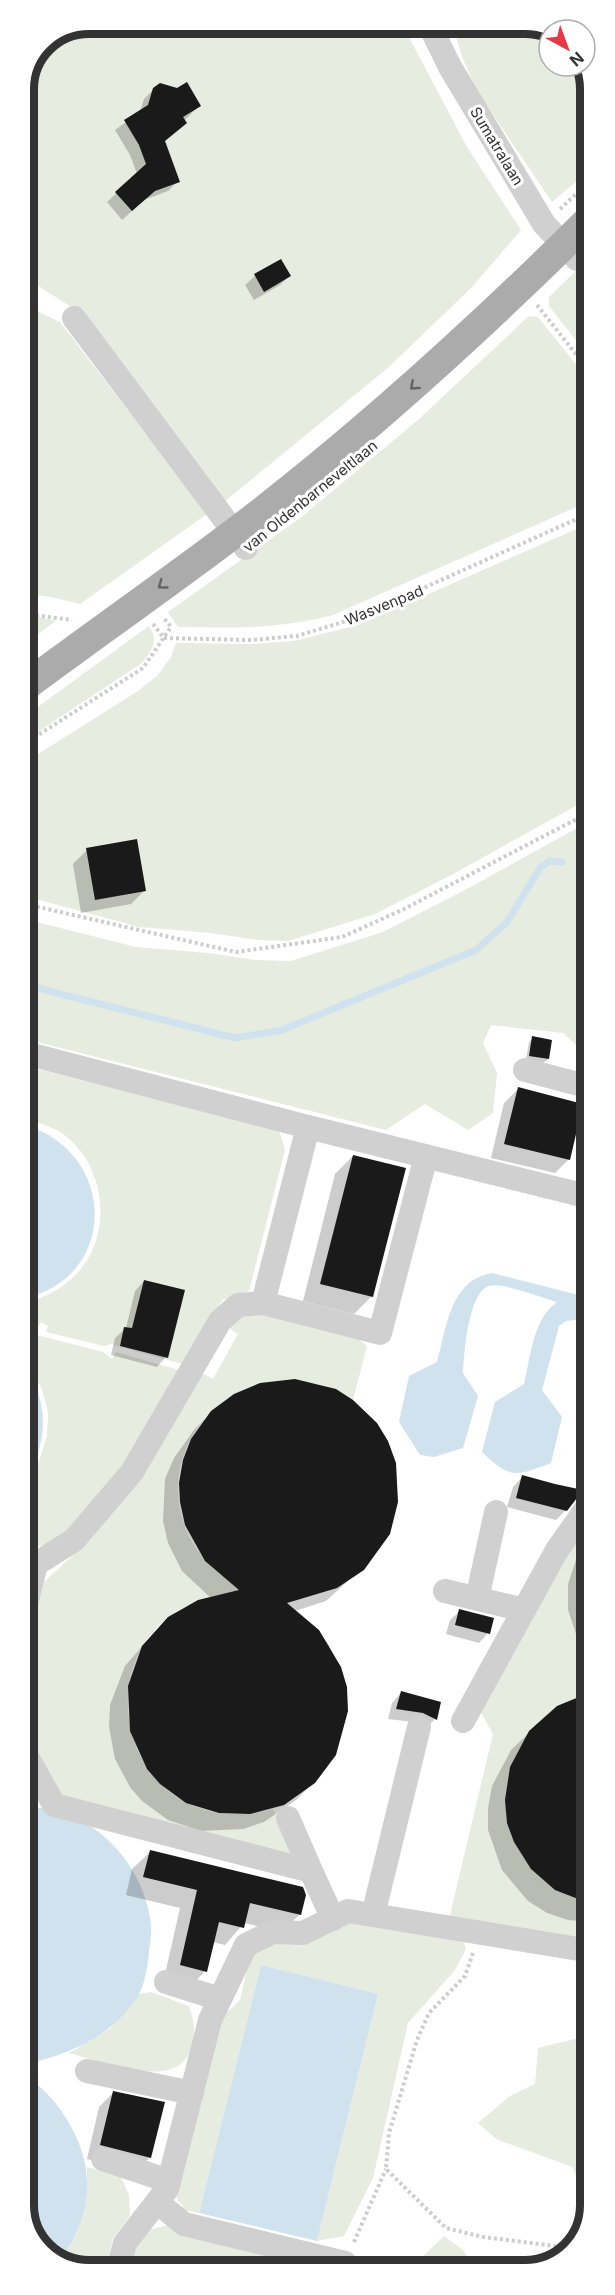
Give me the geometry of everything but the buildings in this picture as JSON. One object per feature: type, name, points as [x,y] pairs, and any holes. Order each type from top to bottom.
[{"type":"main road","name":"van Oldenbarneveltlaan","points":[[34,680],[240,541],[413,413],[534,302],[577,250]]},
{"type":"main road","name":"van Oldenbarneveltlaan","points":[[34,720],[240,541],[521,288],[577,250]]},
{"type":"street","name":"Sumatralaan","points":[[434,35],[450,67],[544,224],[577,250]]},
{"type":"street","points":[[74,318],[240,541]]},
{"type":"street","points":[[34,1055],[580,1194]]},
{"type":"street","points":[[525,1070],[580,1084]]},
{"type":"street","points":[[263,1303],[308,1127]]},
{"type":"street","points":[[34,1560],[74,1540],[132,1472],[220,1321],[238,1305],[263,1303],[380,1333],[426,1156]]},
{"type":"street","points":[[477,1599],[496,1512]]},
{"type":"street","points":[[463,1721],[557,1550],[580,1518]]},
{"type":"street","points":[[445,1591],[524,1610]]},
{"type":"street","points":[[373,1915],[419,1727]]},
{"type":"street","points":[[34,1769],[54,1805],[311,1871]]},
{"type":"street","points":[[288,1818],[333,1919]]},
{"type":"street","points":[[121,2260],[125,2243],[157,2202],[169,2181],[210,2020],[246,1945],[273,1932],[303,1934],[348,1911],[580,1949]]},
{"type":"street","points":[[166,1982],[220,1999]]},
{"type":"street","points":[[87,2071],[192,2093]]},
{"type":"street","points":[[103,2159],[169,2181]]},
{"type":"street","points":[[157,2202],[184,2224],[333,2260]]},
{"type":"path","points":[[534,302],[580,360]]},
{"type":"path","name":"Wasvenpad","points":[[34,722],[143,669],[164,638],[250,640],[297,636],[359,617],[580,518]]},
{"type":"path","points":[[34,615],[79,621]]},
{"type":"path","points":[[34,906],[236,952],[342,937],[404,909],[580,817]]},
{"type":"path","points":[[346,2260],[386,2169],[389,2133],[417,2040],[429,2013],[465,1976],[481,1933]]},
{"type":"path","points":[[386,2169],[446,2229],[483,2237],[562,2247]]},
{"type":"shaded area","points":[[89,34],[408,35],[467,147],[521,230],[472,287],[390,366],[224,502],[81,313],[34,283],[34,89],[39,68],[50,50],[78,36]]},
{"type":"shaded area","points":[[455,35],[537,36],[537,78],[579,78],[580,178],[552,202],[477,91]]},
{"type":"shaded area","points":[[580,267],[580,345],[549,306],[549,297]]},
{"type":"shaded area","points":[[39,312],[60,322],[207,514],[80,604],[34,595],[34,313]]},
{"type":"shaded area","points":[[529,316],[538,317],[580,370],[580,505],[333,615],[275,625],[178,627],[168,612],[300,518],[418,420]]},
{"type":"shaded area","points":[[580,527],[580,804],[455,873],[375,914],[288,941],[257,940],[211,933],[139,927],[34,898],[35,756],[138,691],[157,676],[171,657],[176,643],[250,644],[294,641],[358,625]]},
{"type":"shaded area","points":[[34,616],[56,621],[34,637]]},
{"type":"shaded area","points":[[149,626],[154,641],[142,663],[34,734],[34,710]]},
{"type":"shaded area","points":[[580,827],[580,1049],[563,1033],[491,1025],[483,1043],[497,1073],[493,1113],[468,1130],[425,1104],[386,1130],[34,1041],[34,921],[136,947],[208,953],[255,960],[291,961],[383,932]]},
{"type":"shaded area","points":[[34,1068],[279,1130],[285,1150],[249,1291],[222,1300],[186,1365],[111,1344],[104,1346],[46,1332],[48,1326],[41,1322],[37,1328],[34,1327],[34,1300],[60,1288],[84,1265],[94,1247],[99,1228],[98,1188],[91,1169],[81,1152],[67,1137],[34,1122]]},
{"type":"shaded area","points":[[247,1310],[357,1338],[367,1346],[353,1400],[310,1383],[270,1382],[234,1395],[206,1418],[186,1449],[178,1485],[183,1523],[205,1560],[217,1572],[241,1588],[241,1593],[185,1607],[149,1637],[130,1677],[129,1721],[144,1762],[173,1795],[217,1812],[273,1809],[293,1847],[292,1858],[58,1797],[34,1750],[34,1623],[44,1582],[73,1555],[139,1475],[198,1371],[213,1379],[238,1334],[226,1326]]},
{"type":"shaded area","points":[[34,1334],[103,1352],[112,1359],[116,1352],[182,1371],[125,1466],[58,1540],[34,1548],[34,1470],[47,1436],[48,1412],[42,1389],[34,1376]]},
{"type":"shaded area","points":[[580,1532],[580,1941],[449,1919],[493,1734],[478,1707],[563,1553]]},
{"type":"shaded area","points":[[352,1919],[462,1938],[466,1949],[455,1970],[408,2023],[373,2178],[344,2236],[317,2241],[378,1994],[261,1965],[199,2213],[185,2210],[177,2199],[174,2185],[218,2021],[240,2000],[250,1956],[262,1942]]},
{"type":"shaded area","points":[[151,1992],[189,2006],[194,2032],[190,2050],[183,2063],[170,2069],[154,2072],[117,2067],[69,2053],[110,2029],[138,1994]]},
{"type":"shaded area","points":[[580,2038],[580,2190],[573,2167],[498,2140],[478,2123],[510,2096],[535,2084],[538,2048]]},
{"type":"shaded area","points":[[87,2167],[120,2175],[129,2195],[130,2216],[113,2238],[108,2260],[78,2259],[64,2254],[79,2227],[86,2193]]},
{"type":"shaded area","points":[[168,2225],[299,2260],[130,2260],[144,2231]]},
{"type":"shaded area","points":[[444,2236],[463,2250],[469,2260],[419,2260]]},
{"type":"water","points":[[34,1129],[55,1139],[77,1160],[90,1186],[95,1214],[91,1241],[78,1266],[56,1286],[34,1295]]},
{"type":"water","points":[[492,1273],[580,1295],[580,1319],[566,1321],[559,1326],[542,1390],[562,1417],[551,1463],[530,1471],[514,1473],[507,1471],[482,1452],[495,1402],[524,1384],[538,1328],[549,1309],[557,1302],[495,1285],[482,1291],[476,1300],[468,1325],[463,1373],[478,1396],[463,1448],[434,1457],[420,1455],[399,1422],[409,1376],[437,1362],[452,1307],[467,1285],[478,1277]]},
{"type":"water","points":[[34,1384],[42,1408],[43,1422],[34,1461]]},
{"type":"water","points":[[34,1808],[49,1809],[71,1816],[92,1827],[110,1842],[138,1879],[146,1901],[151,1927],[148,1962],[138,1996],[128,2010],[104,2032],[61,2054],[34,2062]]},
{"type":"water","points":[[261,1965],[378,1994],[317,2241],[199,2213]]},
{"type":"water","points":[[34,2082],[64,2115],[82,2152],[87,2189],[85,2207],[80,2225],[64,2254],[53,2247],[42,2233],[36,2217],[34,2206]]},
{"type":"waterway","points":[[34,987],[235,1038],[282,1030],[476,950],[507,922],[540,868],[549,861],[562,862]]}]
